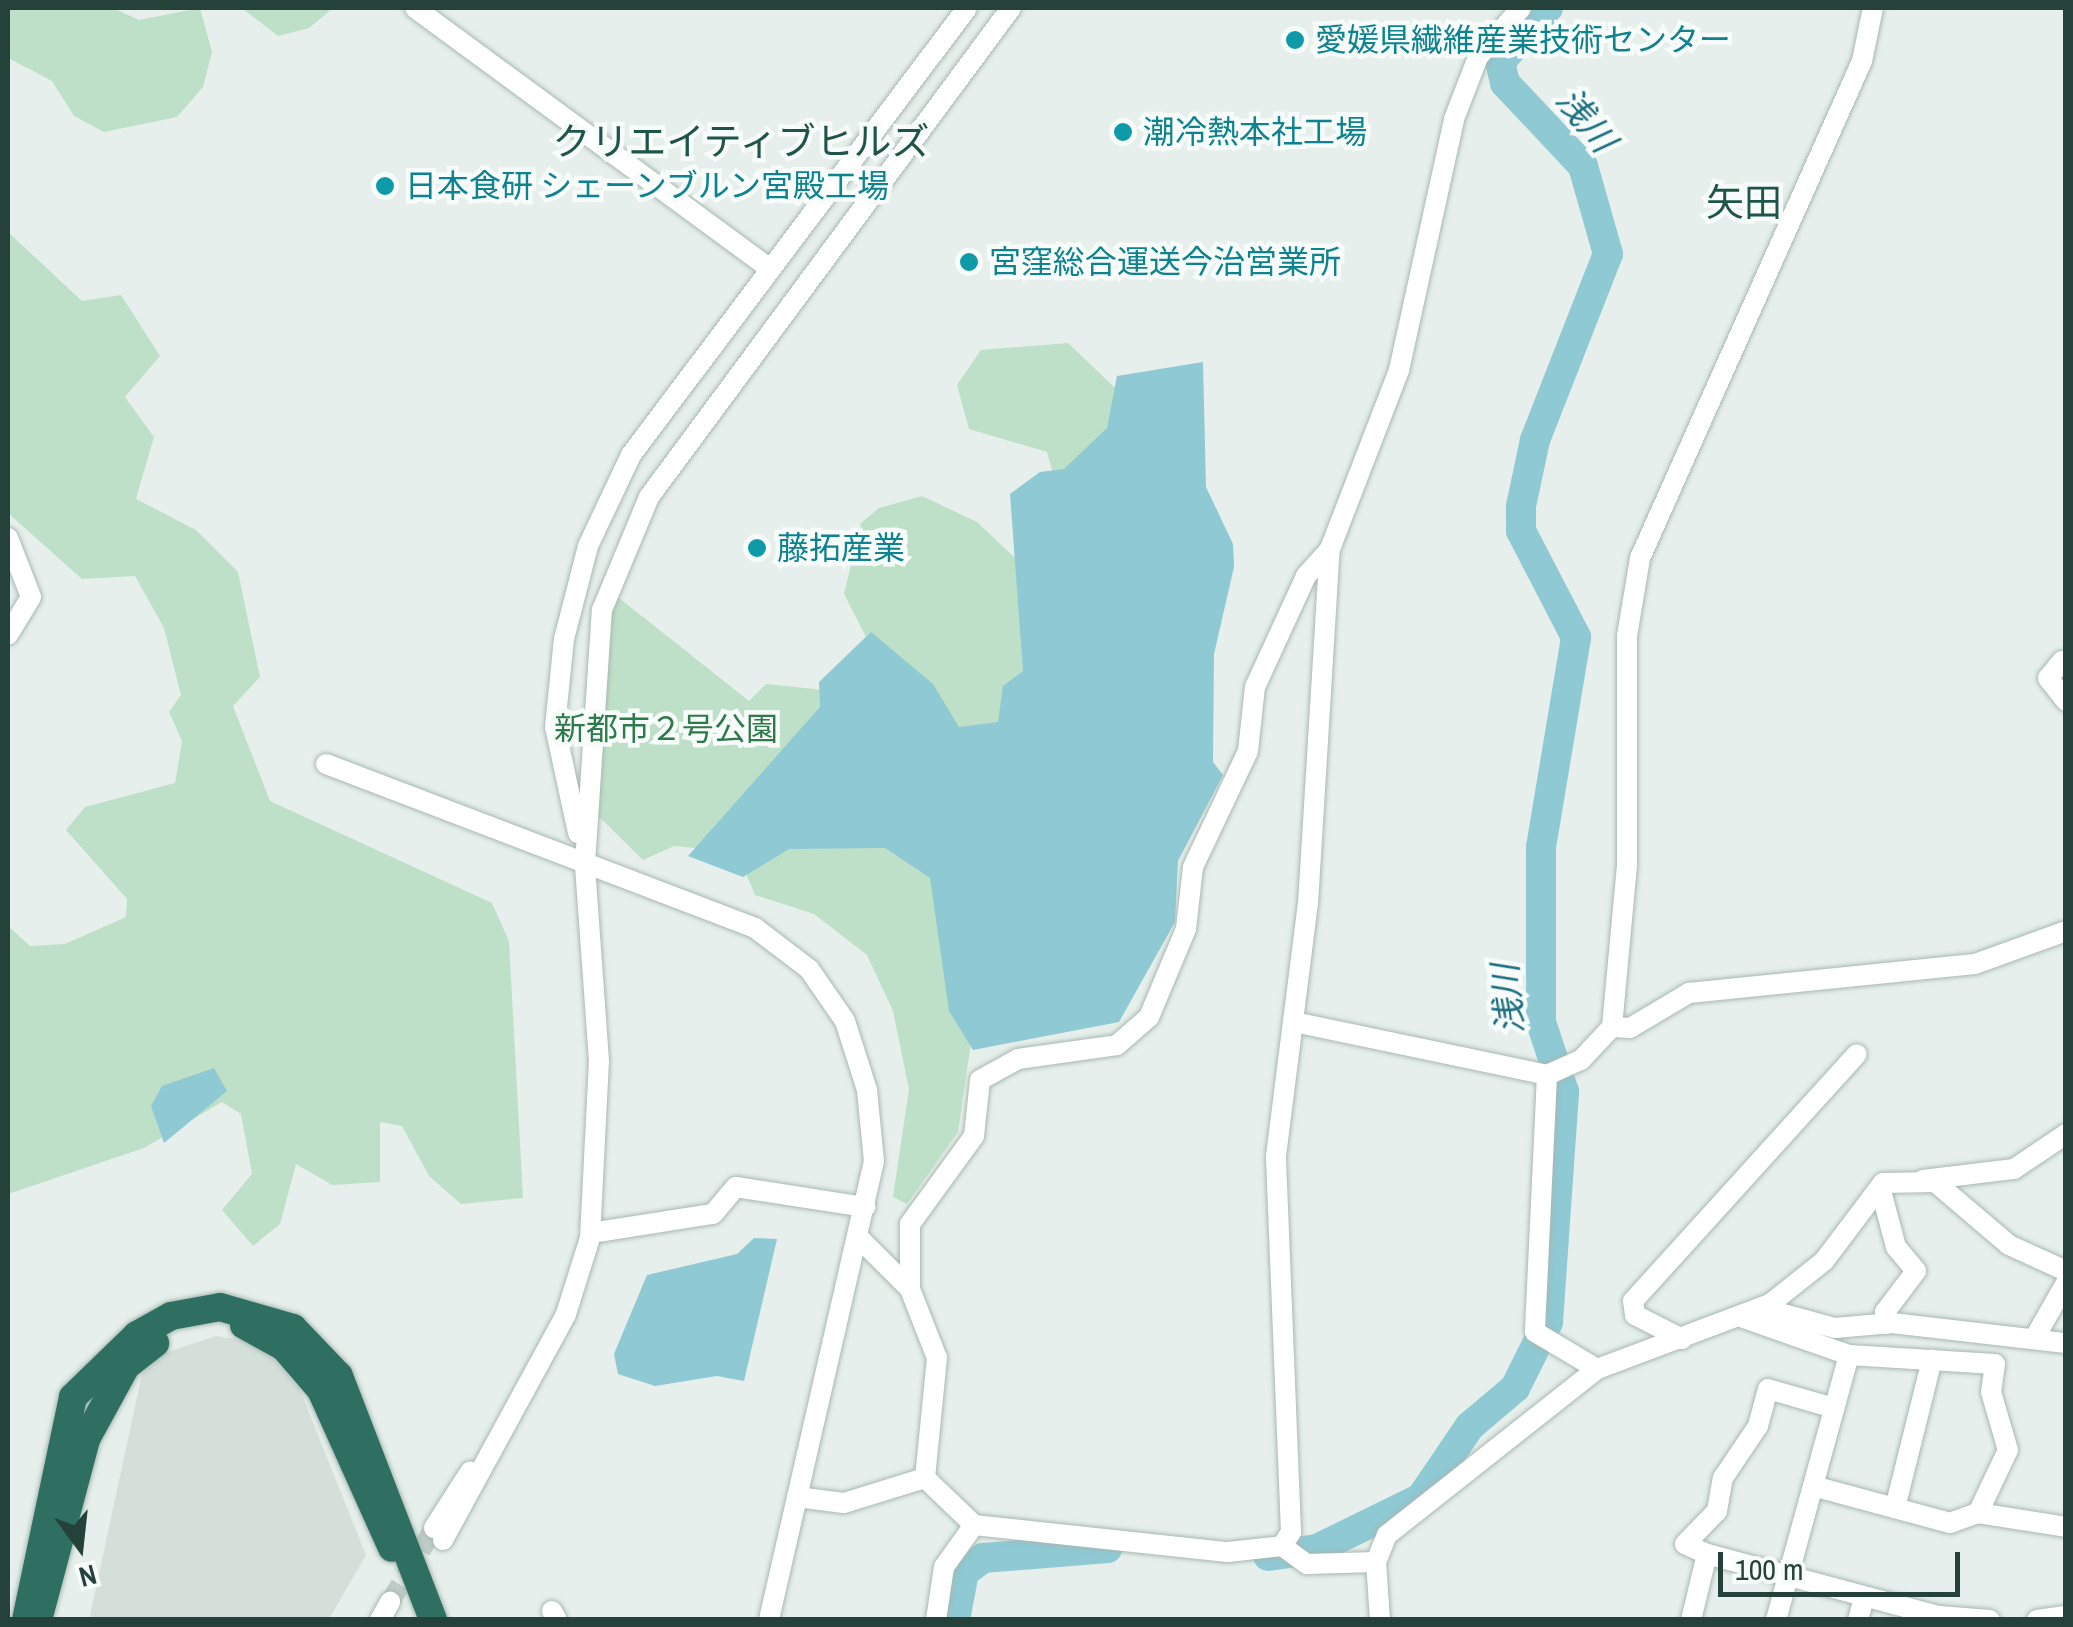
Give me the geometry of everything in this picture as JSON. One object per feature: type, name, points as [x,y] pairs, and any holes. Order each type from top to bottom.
[{"type":"highway","points":[[26,1620],[73,1397],[137,1335],[171,1316],[220,1307],[293,1328],[339,1376],[433,1620]]},
{"type":"highway","points":[[38,1620],[86,1440],[112,1386],[177,1330],[222,1323],[264,1332],[321,1390],[397,1615]]},
{"type":"street","points":[[415,8],[770,269]]},
{"type":"street","points":[[585,864],[555,727],[564,638],[588,546],[631,454],[967,8]]},
{"type":"street","points":[[439,1534],[566,1314],[591,1232],[598,1061],[585,864],[602,610],[649,497],[1011,8]]},
{"type":"street","points":[[1282,1546],[1291,1532],[1276,1156],[1294,1022],[1330,550],[1398,370],[1454,119],[1478,56],[1522,8]]},
{"type":"street","points":[[1294,1022],[1548,1075],[1581,1060],[1612,1027],[1628,864],[1626,636],[1640,558],[1862,61],[1873,8]]},
{"type":"street","points":[[8,538],[31,596],[8,635]]},
{"type":"street","points":[[925,1478],[938,1358],[910,1289],[910,1224],[974,1136],[980,1080],[1018,1059],[1116,1045],[1149,1016],[1186,929],[1194,868],[1248,751],[1255,687],[1306,576],[1330,550]]},
{"type":"street","points":[[2062,661],[2048,678],[2066,701]]},
{"type":"street","points":[[326,764],[755,928],[809,970],[845,1021],[867,1090],[874,1160],[860,1239],[768,1620]]},
{"type":"street","points":[[1612,1027],[1630,1028],[1688,993],[1975,964],[2066,932]]},
{"type":"street","points":[[1682,1338],[1634,1315],[1634,1301],[1857,1054]]},
{"type":"street","points":[[1548,1075],[1535,1332],[1597,1369]]},
{"type":"street","points":[[1380,1620],[1376,1562],[1387,1535],[1597,1369],[1751,1312],[1824,1261],[1880,1187],[2014,1169],[2066,1134]]},
{"type":"street","points":[[1923,1180],[2034,1261],[2066,1272]]},
{"type":"street","points":[[591,1232],[714,1214],[736,1187],[865,1207]]},
{"type":"street","points":[[1880,1187],[1896,1248],[1916,1272],[1885,1312],[1887,1324]]},
{"type":"street","points":[[860,1239],[910,1289]]},
{"type":"street","points":[[2034,1339],[2066,1283]]},
{"type":"street","points":[[1751,1312],[1834,1328],[1887,1324],[2066,1343]]},
{"type":"street","points":[[1751,1312],[1849,1354],[1995,1364],[1991,1392],[2008,1450],[1978,1513]]},
{"type":"street","points":[[1776,1620],[1849,1354]]},
{"type":"street","points":[[1895,1508],[1932,1360]]},
{"type":"street","points":[[1834,1408],[1768,1390],[1758,1426],[1722,1478],[1716,1511],[1685,1544],[1707,1554],[1939,1618],[1990,1620]]},
{"type":"street","points":[[797,1497],[844,1503],[925,1478]]},
{"type":"street","points":[[925,1478],[974,1525],[1228,1552],[1282,1546],[1307,1564],[1376,1562]]},
{"type":"street","points":[[1813,1486],[1950,1523],[1978,1513],[2066,1527]]},
{"type":"street","points":[[936,1620],[944,1567],[974,1525]]},
{"type":"street","points":[[1690,1620],[1707,1554]]},
{"type":"street","points":[[1858,1620],[1864,1596]]},
{"type":"street","points":[[2037,1620],[2066,1616]]},
{"type":"shaded area","points":[[216,1336],[260,1343],[300,1390],[366,1555],[329,1619],[89,1620],[142,1374],[161,1354]]},
{"type":"green space","points":[[8,8],[113,8],[139,20],[200,8],[212,52],[203,87],[177,117],[104,132],[74,116],[52,81],[8,58]]},
{"type":"green space","points":[[242,8],[333,8],[309,28],[278,36]]},
{"type":"green space","points":[[8,232],[82,301],[121,295],[160,356],[125,397],[154,437],[136,499],[196,530],[238,572],[260,677],[233,706],[270,801],[492,903],[509,941],[523,1198],[461,1204],[429,1176],[402,1126],[380,1122],[380,1182],[332,1185],[296,1164],[280,1224],[253,1246],[222,1210],[252,1174],[241,1114],[222,1102],[144,1148],[8,1194],[8,926],[30,946],[65,944],[126,917],[127,899],[66,830],[85,807],[175,783],[182,741],[169,712],[181,695],[164,628],[135,576],[82,579],[8,513]]},
{"type":"green space","name":"新都市２号公園","points":[[1068,343],[1136,408],[959,864],[979,988],[958,1132],[907,1204],[893,1197],[909,1089],[893,1011],[867,955],[814,914],[755,895],[737,852],[674,846],[643,860],[586,804],[592,713],[614,594],[749,701],[766,684],[853,693],[880,664],[844,594],[861,523],[879,508],[922,496],[977,522],[1033,575],[1058,492],[1047,452],[969,429],[957,385],[981,350]]},
{"type":"water","points":[[1203,362],[1206,487],[1233,544],[1234,567],[1214,654],[1213,762],[1223,775],[1178,861],[1175,922],[1119,1022],[973,1050],[949,1011],[930,878],[885,848],[789,849],[743,877],[688,856],[820,707],[819,682],[871,632],[933,684],[959,727],[998,722],[1003,686],[1023,671],[1010,494],[1040,472],[1064,469],[1107,428],[1117,376]]},
{"type":"water","points":[[214,1068],[227,1091],[164,1143],[151,1106],[162,1086]]},
{"type":"water","points":[[754,1238],[777,1239],[744,1381],[717,1376],[655,1386],[618,1374],[614,1354],[647,1275],[737,1254]]},
{"type":"waterway","name":"浅川","points":[[1268,1556],[1317,1549],[1421,1498],[1470,1426],[1515,1388],[1548,1322],[1564,1092],[1541,1022],[1541,847],[1576,637],[1521,531],[1521,506],[1535,440],[1608,254],[1583,166],[1505,83],[1500,62],[1548,8]]},
{"type":"waterway","name":"浅川","points":[[955,1620],[964,1572],[983,1558],[1108,1548]]},
{"type":"tunnel","points":[[390,1602],[434,1528]]},
{"type":"place","name":"愛媛県繊維産業技術センター","points":[[1295,40]]},
{"type":"place","name":"潮冷熱本社工場","points":[[1123,132]]},
{"type":"place","name":"日本食研 シェーンブルン宮殿工場","points":[[385,186]]},
{"type":"place","name":"宮窪総合運送今治営業所","points":[[969,262]]},
{"type":"place","name":"藤拓産業","points":[[757,548]]},
{"type":"district","name":"クリエイティブヒルズ","points":[[741,142]]},
{"type":"district","name":"矢田","points":[[1744,203]]}]
